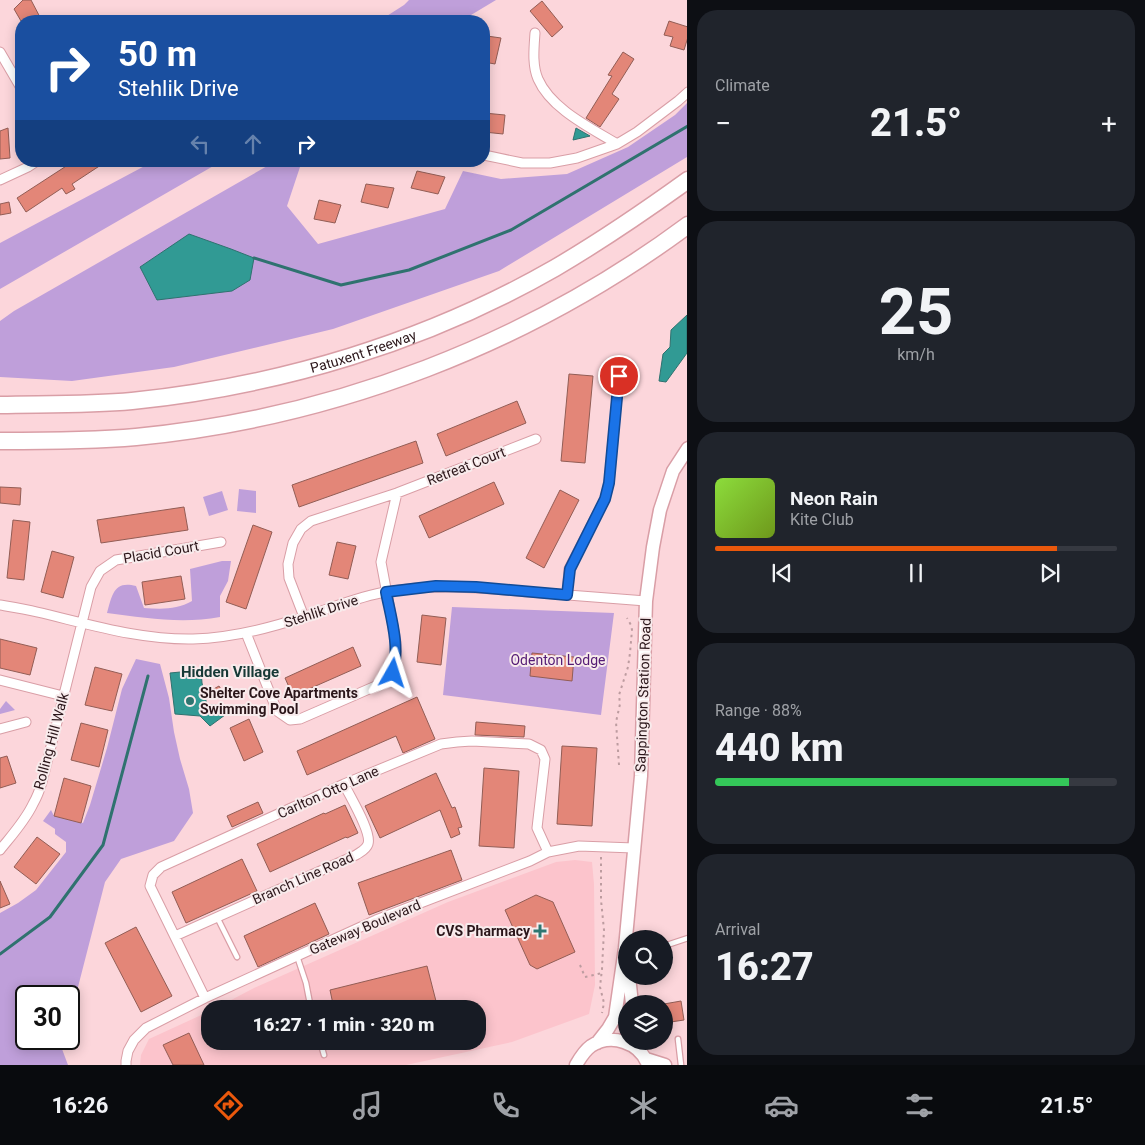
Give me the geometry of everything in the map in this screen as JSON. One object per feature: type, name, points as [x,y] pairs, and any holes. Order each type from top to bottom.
[{"type":"highway","name":"Patuxent Freeway","points":[[0,405],[131,401],[190,393],[250,383],[351,356],[414,334],[511,292],[617,230],[687,181]]},
{"type":"highway","points":[[0,441],[79,441],[195,430],[303,408],[363,391],[418,372],[482,346],[530,323],[638,260],[687,226]]},
{"type":"main road","name":"Sappington Station Road","points":[[628,930],[641,776],[646,601],[660,510],[673,471],[687,450]]},
{"type":"main road","name":"Sappington Station Road","points":[[576,1063],[587,1050],[597,1044],[608,1030],[615,1017],[620,985]]},
{"type":"main road","points":[[597,1044],[603,1041],[618,1040]]},
{"type":"main road","points":[[638,1050],[646,1062],[665,1065]]},
{"type":"street","points":[[534,33],[535,66],[538,79],[544,89],[564,111],[617,144]]},
{"type":"street","points":[[0,52],[15,78]]},
{"type":"street","points":[[490,156],[522,163],[550,162],[577,158],[617,144],[644,127],[687,93]]},
{"type":"street","points":[[0,180],[25,167]]},
{"type":"street","points":[[567,595],[570,569],[605,499],[609,483],[619,376]]},
{"type":"street","name":"Retreat Court","points":[[304,617],[289,578],[288,564],[293,543],[301,529],[312,521],[397,493],[536,439]]},
{"type":"street","points":[[246,633],[277,711],[290,720],[300,719],[386,682],[393,673],[396,662],[396,642],[381,562],[397,493]]},
{"type":"street","name":"Placid Court","points":[[81,623],[90,587],[100,571],[116,560],[221,542]]},
{"type":"street","name":"Stehlik Drive","points":[[0,605],[35,611],[124,633],[156,638],[191,639],[246,633],[386,592],[436,586],[476,587],[646,601]]},
{"type":"street","name":"Rolling Hill Walk","points":[[0,850],[34,804],[42,782],[81,623]]},
{"type":"street","points":[[0,680],[63,696]]},
{"type":"street","points":[[0,730],[26,722]]},
{"type":"street","name":"Carlton Otto Lane","points":[[205,998],[150,886],[153,875],[161,867],[344,784],[441,744],[472,741],[529,744],[541,750],[545,760],[537,828],[548,852]]},
{"type":"street","name":"Branch Line Road","points":[[175,936],[356,855],[365,849],[369,842],[367,831],[344,784]]},
{"type":"street","name":"Gateway Boulevard","points":[[126,1065],[128,1051],[134,1040],[146,1028],[205,998],[376,920],[548,852],[579,846],[634,848]]},
{"type":"lane","points":[[217,917],[237,957]]},
{"type":"lane","points":[[673,943],[687,938]]},
{"type":"lane","points":[[297,956],[309,1000]]},
{"type":"lane","points":[[678,1039],[681,1065]]},
{"type":"lane","points":[[323,1050],[324,1055]]},
{"type":"path","points":[[619,766],[616,722],[620,704],[619,695],[628,668],[632,630],[627,618]]},
{"type":"path","points":[[601,856],[601,900],[604,930],[600,987],[604,1003],[602,1013]]},
{"type":"path","points":[[580,966],[585,977],[602,973]]},
{"type":"shaded area","points":[[575,860],[592,862],[595,985],[589,1014],[512,1042],[486,1048],[486,1000],[231,1000],[254,988],[448,902],[556,862]]},
{"type":"shaded area","points":[[201,1015],[201,1050],[475,1050],[406,1065],[140,1065],[141,1055],[149,1039]]},
{"type":"green space","points":[[409,0],[496,0],[471,15],[388,15]]},
{"type":"green space","points":[[687,103],[687,157],[499,271],[333,329],[174,367],[72,381],[0,377],[0,321],[14,311],[266,167],[300,167],[287,206],[318,244],[445,209],[463,171],[501,179],[567,174],[628,147],[675,115]]},
{"type":"green space","points":[[143,167],[212,167],[0,289],[0,243]]},
{"type":"green space","points":[[239,489],[256,491],[256,513],[237,511]]},
{"type":"green space","points":[[222,491],[228,510],[209,516],[203,497]]},
{"type":"green space","points":[[222,561],[231,561],[228,581],[220,596],[220,617],[178,620],[107,613],[115,590],[123,585],[136,586],[144,608],[169,608],[186,604],[192,601],[190,569]]},
{"type":"green space","name":"Odenton Lodge","points":[[452,607],[614,613],[601,715],[443,695]]},
{"type":"green space","points":[[136,659],[160,664],[193,813],[174,841],[121,859],[105,882],[79,985],[15,985],[15,1050],[62,1050],[68,1065],[0,1065],[0,913],[36,890],[66,852],[66,842],[55,834],[55,829],[43,821],[51,810],[54,816],[83,823],[107,748],[122,689]]},
{"type":"green space","points":[[6,701],[15,710],[0,714],[0,709]]},
{"type":"water","points":[[576,128],[590,136],[573,140]]},
{"type":"water","points":[[189,234],[254,258],[250,280],[232,291],[157,300],[140,267]]},
{"type":"water","points":[[687,315],[687,353],[666,382],[659,381],[663,354],[670,347],[671,330]]},
{"type":"water","name":"Shelter Cove Apartments Swimming Pool","points":[[201,670],[207,705],[220,705],[225,715],[210,726],[200,716],[175,714],[170,673]]},
{"type":"building","points":[[23,0],[31,0],[39,15],[18,15],[14,9]]},
{"type":"building","points":[[542,1],[563,27],[552,37],[530,11]]},
{"type":"building","points":[[669,21],[687,27],[687,40],[684,50],[670,46],[673,37],[664,35]]},
{"type":"building","points":[[490,36],[501,38],[495,64],[490,63]]},
{"type":"building","points":[[623,52],[634,59],[612,94],[619,99],[600,127],[586,118],[612,76],[608,75]]},
{"type":"building","points":[[490,114],[505,115],[503,134],[490,133]]},
{"type":"building","points":[[8,128],[10,158],[0,159],[0,131]]},
{"type":"building","points":[[65,167],[98,167],[72,184],[75,189],[66,194],[62,188],[26,212],[17,198]]},
{"type":"building","points":[[417,171],[445,177],[438,194],[411,188]]},
{"type":"building","points":[[366,184],[394,188],[388,208],[361,202]]},
{"type":"building","points":[[319,200],[341,205],[335,223],[314,219]]},
{"type":"building","points":[[9,202],[11,213],[0,215],[0,204]]},
{"type":"building","points":[[569,374],[593,376],[585,463],[561,461]]},
{"type":"building","points":[[517,401],[526,423],[446,456],[437,434]]},
{"type":"building","points":[[416,441],[423,463],[299,507],[292,485]]},
{"type":"building","points":[[494,482],[504,504],[429,538],[419,516]]},
{"type":"building","points":[[0,487],[21,488],[20,505],[0,503]]},
{"type":"building","points":[[560,490],[579,500],[544,568],[526,558]]},
{"type":"building","points":[[184,507],[188,530],[101,543],[97,520]]},
{"type":"building","points":[[13,520],[30,522],[24,580],[7,578]]},
{"type":"building","points":[[253,525],[272,532],[246,609],[226,602]]},
{"type":"building","points":[[337,542],[356,546],[348,579],[329,575]]},
{"type":"building","points":[[52,551],[74,557],[63,598],[41,592]]},
{"type":"building","points":[[181,576],[185,599],[145,605],[142,582]]},
{"type":"building","points":[[422,615],[446,618],[441,665],[417,662]]},
{"type":"building","points":[[0,639],[37,648],[30,675],[0,668]]},
{"type":"building","points":[[353,647],[361,666],[293,696],[285,678]]},
{"type":"building","points":[[532,653],[574,657],[572,681],[530,676]]},
{"type":"building","points":[[95,667],[122,674],[112,711],[85,705]]},
{"type":"building","points":[[219,686],[224,694],[214,699],[210,691]]},
{"type":"building","points":[[417,697],[435,739],[403,753],[396,736],[307,775],[297,751]]},
{"type":"building","points":[[249,719],[263,752],[244,761],[230,728]]},
{"type":"building","points":[[476,722],[525,726],[524,737],[475,735]]},
{"type":"building","points":[[81,723],[108,730],[99,767],[71,760]]},
{"type":"building","points":[[562,746],[597,748],[592,826],[557,824]]},
{"type":"building","points":[[7,756],[16,783],[0,788],[0,758]]},
{"type":"building","points":[[484,768],[519,771],[514,848],[479,846]]},
{"type":"building","points":[[436,773],[452,808],[455,807],[462,827],[458,828],[460,834],[451,838],[440,810],[380,838],[365,806]]},
{"type":"building","points":[[64,778],[91,786],[81,823],[54,816]]},
{"type":"building","points":[[258,802],[263,813],[232,827],[227,816]]},
{"type":"building","points":[[345,805],[358,833],[270,872],[257,844]]},
{"type":"building","points":[[37,837],[60,854],[36,884],[14,867]]},
{"type":"building","points":[[451,850],[462,880],[369,915],[358,883]]},
{"type":"building","points":[[242,859],[257,891],[186,923],[172,892]]},
{"type":"building","points":[[0,881],[10,904],[0,908]]},
{"type":"building","name":"CVS Pharmacy","points":[[536,895],[553,902],[575,952],[537,969],[530,965],[505,910]]},
{"type":"building","points":[[315,903],[329,934],[258,967],[244,936]]},
{"type":"building","points":[[136,927],[172,996],[141,1012],[105,943]]},
{"type":"building","points":[[427,966],[436,1000],[332,1000],[330,990]]},
{"type":"building","points":[[681,1001],[684,1020],[673,1022],[673,1002]]},
{"type":"building","points":[[189,1033],[204,1065],[173,1065],[163,1045]]},
{"type":"waterway","points":[[254,258],[341,285],[409,270],[511,230],[687,127]]},
{"type":"waterway","points":[[0,954],[50,917],[103,845],[148,676]]},
{"type":"place","name":"Shelter Cove Apartments Swimming Pool","points":[[190,701]]},
{"type":"place","name":"CVS Pharmacy","points":[[540,931]]},
{"type":"district","name":"Hidden Village","points":[[230,672]]},
{"type":"route","points":[[393,673],[396,662],[396,642],[386,592],[436,586],[476,587],[567,595],[570,569],[605,499],[609,483],[619,376]]}]
